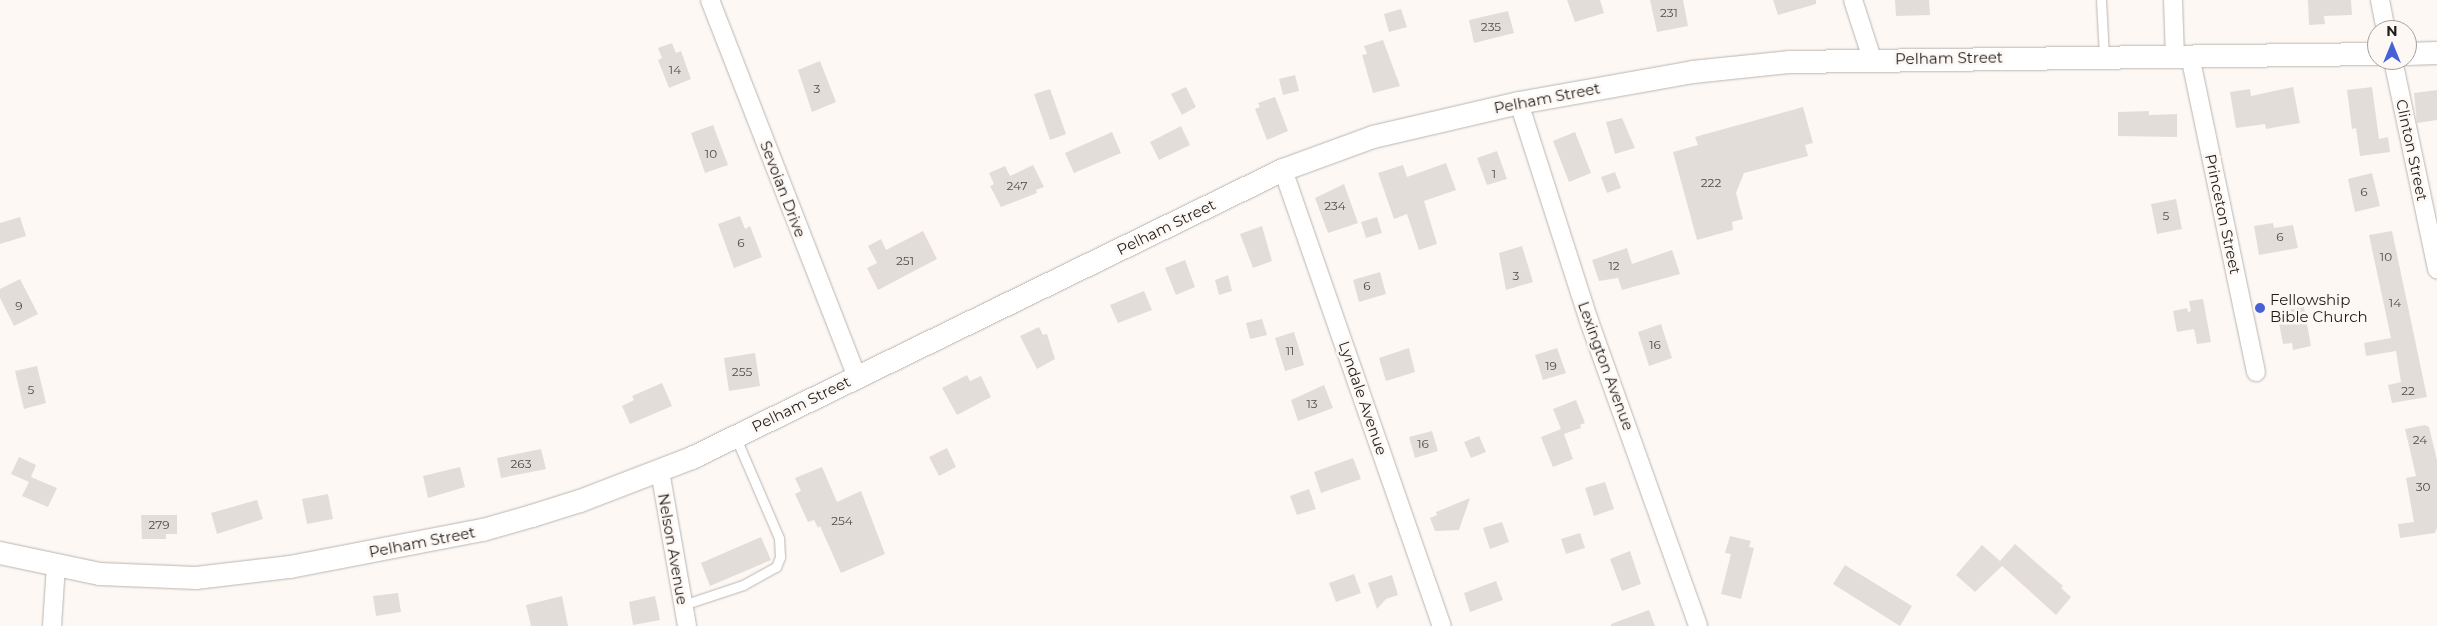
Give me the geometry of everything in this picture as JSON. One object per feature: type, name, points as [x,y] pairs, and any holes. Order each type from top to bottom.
[{"type":"street","name":"Sevoian Drive","points":[[710,0],[857,378]]},
{"type":"street","points":[[1853,0],[1872,59]]},
{"type":"street","name":"Princeton Street","points":[[2173,0],[2183,56],[2256,372]]},
{"type":"street","points":[[2380,0],[2384,20]]},
{"type":"street","points":[[2417,54],[2437,53]]},
{"type":"street","name":"Pelham Street","points":[[0,553],[100,574],[196,578],[290,567],[483,530],[580,501],[660,471],[857,378],[1283,170],[1373,137],[1519,103],[1740,66],[1872,59],[2367,54]]},
{"type":"street","name":"Clinton Street","points":[[2395,70],[2437,269]]},
{"type":"street","name":"Lexington Avenue","points":[[1519,103],[1590,321],[1698,626]]},
{"type":"street","name":"Lyndale Avenue","points":[[1283,170],[1442,626]]},
{"type":"street","name":"Nelson Avenue","points":[[660,471],[687,626]]},
{"type":"street","points":[[52,626],[56,566]]},
{"type":"lane","points":[[2101,0],[2104,57]]},
{"type":"lane","points":[[683,604],[743,585],[776,567],[780,556],[779,538],[736,436]]},
{"type":"building","points":[[1567,0],[1600,0],[1604,13],[1575,22]]},
{"type":"building","points":[[1650,0],[1683,0],[1688,26],[1657,32]]},
{"type":"building","points":[[1773,0],[1816,0],[1816,4],[1778,15]]},
{"type":"building","points":[[1895,0],[1929,0],[1930,15],[1896,16]]},
{"type":"building","points":[[2308,0],[2351,0],[2352,15],[2324,16],[2325,24],[2309,25]]},
{"type":"building","points":[[1401,9],[1407,27],[1389,32],[1384,14]]},
{"type":"building","points":[[1508,11],[1514,33],[1474,43],[1469,20]]},
{"type":"building","points":[[1383,40],[1400,86],[1373,93],[1362,55],[1367,54],[1364,46]]},
{"type":"building","points":[[672,43],[676,53],[681,51],[691,79],[669,88],[658,60],[662,58],[658,48]]},
{"type":"building","points":[[820,61],[836,102],[812,112],[798,70]]},
{"type":"building","points":[[1295,75],[1299,91],[1283,95],[1279,79]]},
{"type":"building","points":[[1186,87],[1196,107],[1182,115],[1171,94]]},
{"type":"building","points":[[2293,87],[2300,123],[2266,129],[2265,124],[2236,128],[2230,92],[2250,89],[2251,96]]},
{"type":"building","points":[[2372,87],[2379,139],[2388,137],[2390,152],[2360,156],[2356,128],[2352,129],[2347,90]]},
{"type":"building","points":[[1050,89],[1066,134],[1050,140],[1034,94]]},
{"type":"building","points":[[2437,90],[2437,120],[2417,123],[2414,93]]},
{"type":"building","points":[[1275,97],[1288,131],[1267,140],[1255,109],[1260,107],[1258,103]]},
{"type":"building","points":[[1803,107],[1813,143],[1805,145],[1808,156],[1744,173],[1736,193],[1743,219],[1732,222],[1733,230],[1697,240],[1673,152],[1698,145],[1695,137]]},
{"type":"building","points":[[2149,111],[2149,115],[2177,114],[2177,137],[2118,136],[2118,112]]},
{"type":"building","points":[[1622,118],[1635,148],[1615,154],[1606,122]]},
{"type":"building","points":[[713,125],[728,165],[705,173],[691,133]]},
{"type":"building","points":[[1181,126],[1190,145],[1159,160],[1150,142]]},
{"type":"building","points":[[1112,132],[1121,153],[1074,173],[1065,153]]},
{"type":"building","points":[[1575,132],[1591,173],[1569,182],[1553,141]]},
{"type":"building","points":[[1497,151],[1507,179],[1487,185],[1477,158]]},
{"type":"building","points":[[1446,163],[1456,190],[1424,201],[1437,244],[1419,250],[1407,214],[1394,219],[1378,173],[1403,165],[1407,177]]},
{"type":"building","points":[[1033,165],[1044,187],[1036,190],[1037,193],[1001,207],[990,186],[994,184],[989,173],[1005,166],[1010,176]]},
{"type":"building","points":[[1615,172],[1621,188],[1607,193],[1601,177]]},
{"type":"building","points":[[2372,173],[2380,206],[2355,212],[2348,179]]},
{"type":"building","points":[[1344,184],[1358,223],[1328,233],[1315,198]]},
{"type":"building","points":[[2176,199],[2182,229],[2157,234],[2151,204]]},
{"type":"building","points":[[740,216],[745,229],[750,226],[762,257],[734,268],[718,224]]},
{"type":"building","points":[[20,217],[26,236],[0,244],[0,223]]},
{"type":"building","points":[[1377,217],[1382,233],[1366,238],[1361,222]]},
{"type":"building","points":[[2273,223],[2274,228],[2293,225],[2298,248],[2259,255],[2254,226]]},
{"type":"building","points":[[1262,226],[1272,261],[1253,268],[1240,234]]},
{"type":"building","points":[[923,231],[937,259],[878,290],[867,268],[877,263],[868,246],[881,239],[886,250]]},
{"type":"building","points":[[2392,231],[2427,397],[2392,403],[2388,385],[2401,382],[2396,351],[2366,356],[2364,343],[2391,338],[2369,235]]},
{"type":"building","points":[[1522,246],[1533,282],[1506,290],[1499,253]]},
{"type":"building","points":[[1627,248],[1632,264],[1672,250],[1680,274],[1622,290],[1618,278],[1599,281],[1592,260]]},
{"type":"building","points":[[1185,260],[1195,287],[1176,295],[1165,268]]},
{"type":"building","points":[[1380,272],[1386,294],[1359,302],[1353,280]]},
{"type":"building","points":[[1228,275],[1232,291],[1219,295],[1215,280]]},
{"type":"building","points":[[20,279],[38,314],[14,326],[0,298],[0,289]]},
{"type":"building","points":[[1144,291],[1152,310],[1118,323],[1110,305]]},
{"type":"building","points":[[2203,299],[2211,342],[2197,344],[2194,329],[2177,332],[2173,311],[2187,308],[2188,312],[2191,311],[2189,301]]},
{"type":"building","points":[[2304,307],[2311,346],[2293,350],[2292,343],[2283,344],[2277,312]]},
{"type":"building","points":[[1262,319],[1267,335],[1250,339],[1246,323]]},
{"type":"building","points":[[1661,324],[1672,358],[1649,366],[1638,332]]},
{"type":"building","points":[[1039,327],[1043,335],[1047,334],[1055,359],[1037,369],[1020,336]]},
{"type":"building","points":[[1294,332],[1304,365],[1285,371],[1275,338]]},
{"type":"building","points":[[1409,348],[1415,372],[1386,381],[1379,358]]},
{"type":"building","points":[[1557,348],[1566,373],[1543,380],[1535,355]]},
{"type":"building","points":[[755,353],[760,386],[729,391],[724,358]]},
{"type":"building","points":[[37,366],[46,403],[24,409],[15,371]]},
{"type":"building","points":[[967,375],[970,381],[981,376],[991,397],[957,415],[942,388]]},
{"type":"building","points":[[662,383],[672,406],[630,424],[622,406],[634,400],[632,396]]},
{"type":"building","points":[[1324,385],[1333,408],[1298,421],[1291,400]]},
{"type":"building","points":[[1576,400],[1585,423],[1580,425],[1581,428],[1564,434],[1573,459],[1553,467],[1541,437],[1561,429],[1553,409]]},
{"type":"building","points":[[2425,425],[2429,427],[2437,460],[2437,528],[2435,533],[2400,538],[2398,524],[2414,522],[2406,478],[2416,476],[2405,429]]},
{"type":"building","points":[[1432,431],[1438,451],[1415,458],[1409,437]]},
{"type":"building","points":[[1479,436],[1486,452],[1471,458],[1464,442]]},
{"type":"building","points":[[947,448],[956,467],[939,476],[929,457]]},
{"type":"building","points":[[541,449],[546,469],[501,478],[497,458]]},
{"type":"building","points":[[19,457],[36,465],[31,477],[57,488],[48,507],[22,496],[29,482],[11,474]]},
{"type":"building","points":[[1353,458],[1361,479],[1321,493],[1314,472]]},
{"type":"building","points":[[460,467],[465,487],[428,498],[423,476]]},
{"type":"building","points":[[822,467],[837,502],[861,491],[885,554],[841,573],[820,526],[818,528],[814,520],[808,522],[795,494],[801,491],[795,478]]},
{"type":"building","points":[[1605,482],[1614,509],[1594,516],[1585,488]]},
{"type":"building","points":[[1309,489],[1316,509],[1297,515],[1290,496]]},
{"type":"building","points":[[328,494],[333,519],[307,524],[302,499]]},
{"type":"building","points":[[1470,498],[1459,530],[1435,531],[1430,518],[1437,515],[1436,512]]},
{"type":"building","points":[[257,500],[263,519],[217,534],[211,513]]},
{"type":"building","points":[[141,515],[177,515],[177,534],[166,534],[166,539],[142,539]]},
{"type":"building","points":[[1502,522],[1509,542],[1490,549],[1483,528]]},
{"type":"building","points":[[1580,533],[1585,548],[1566,554],[1561,539]]},
{"type":"building","points":[[1730,536],[1751,541],[1749,547],[1754,548],[1741,599],[1721,594],[1731,554],[1725,553]]},
{"type":"building","points":[[761,537],[771,560],[710,586],[701,563]]},
{"type":"building","points":[[2015,544],[2063,586],[2061,588],[2071,597],[2056,615],[2002,566],[1975,592],[1956,575],[1982,545],[2000,561]]},
{"type":"building","points":[[1630,551],[1641,584],[1622,591],[1610,559]]},
{"type":"building","points":[[1845,565],[1912,606],[1900,626],[1833,584]]},
{"type":"building","points":[[1354,574],[1361,593],[1336,602],[1329,583]]},
{"type":"building","points":[[1392,575],[1398,595],[1386,599],[1377,609],[1368,583]]},
{"type":"building","points":[[1496,581],[1503,600],[1470,612],[1464,593]]},
{"type":"building","points":[[398,593],[401,612],[376,616],[373,596]]},
{"type":"building","points":[[562,596],[568,626],[531,626],[526,605]]},
{"type":"building","points":[[655,596],[660,620],[633,625],[629,602]]},
{"type":"building","points":[[1649,610],[1655,626],[1611,626],[1611,624]]},
{"type":"place","name":"Fellowship Bible Church","points":[[2260,308]]}]
